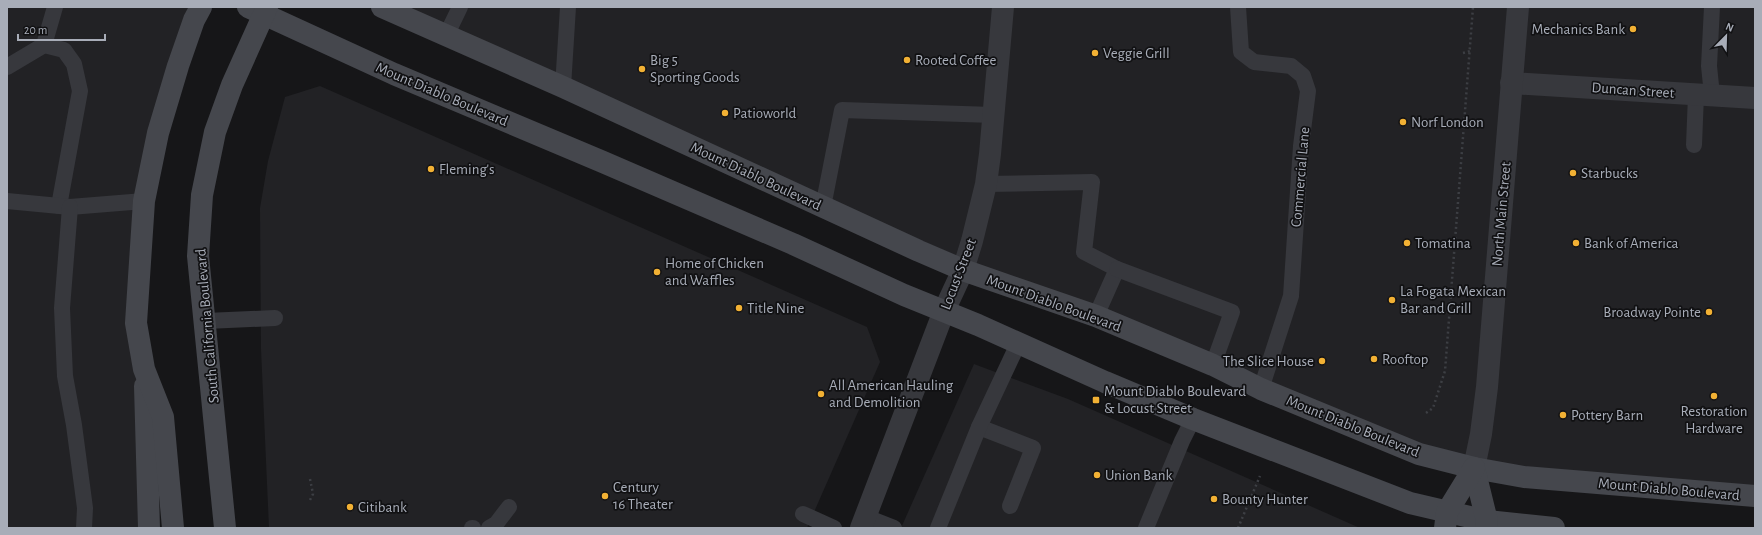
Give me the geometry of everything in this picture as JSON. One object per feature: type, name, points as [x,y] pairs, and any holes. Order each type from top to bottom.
[{"type":"main road","points":[[148,528],[144,369],[136,323],[144,201],[158,133],[194,20],[201,7]]},
{"type":"main road","name":"Mount Diablo Boulevard","points":[[382,7],[563,87],[963,270],[1096,316],[1213,365],[1261,389],[1419,454],[1474,468],[1524,478],[1755,496]]},
{"type":"main road","name":"Mount Diablo Boulevard","points":[[259,9],[394,74],[604,162],[793,244],[904,295],[1193,418],[1410,503],[1446,520],[1554,528]]},
{"type":"main road","name":"South California Boulevard","points":[[225,528],[206,321],[198,256],[202,195],[214,132],[259,9]]},
{"type":"main road","points":[[144,369],[163,417],[173,528]]},
{"type":"main road","points":[[1446,520],[1474,468]]},
{"type":"main road","points":[[1474,468],[1487,524]]},
{"type":"street","name":"Locust Street","points":[[864,522],[944,311],[963,270],[972,241],[986,184],[1003,7]]},
{"type":"street","name":"North Main Street","points":[[1474,468],[1481,434],[1487,387],[1518,7]]},
{"type":"street","name":"Duncan Street","points":[[1511,83],[1755,98]]},
{"type":"lane","points":[[7,67],[44,45],[55,7]]},
{"type":"lane","points":[[446,36],[460,7]]},
{"type":"lane","points":[[563,87],[568,7]]},
{"type":"lane","name":"Commercial Lane","points":[[1238,7],[1241,52],[1254,62],[1291,66],[1303,76],[1308,90],[1301,146],[1291,296],[1261,389]]},
{"type":"lane","points":[[1694,145],[1709,66],[1712,7]]},
{"type":"lane","points":[[44,45],[64,50],[74,64],[80,91],[65,206],[62,308],[65,376],[74,425],[85,508],[84,528]]},
{"type":"lane","points":[[823,207],[842,110],[993,115]]},
{"type":"lane","points":[[986,184],[1092,182],[1084,252],[1117,269],[1232,312],[1213,365]]},
{"type":"lane","points":[[7,201],[65,206],[144,201]]},
{"type":"lane","points":[[1096,316],[1117,269]]},
{"type":"lane","points":[[206,321],[275,318]]},
{"type":"lane","points":[[938,528],[979,427],[1018,344]]},
{"type":"lane","points":[[1146,528],[1193,418]]},
{"type":"lane","points":[[979,427],[1033,448],[1010,506]]},
{"type":"lane","points":[[489,528],[496,524],[508,507]]},
{"type":"lane","points":[[803,514],[834,528]]},
{"type":"lane","points":[[864,522],[894,528]]},
{"type":"path","points":[[1426,413],[1433,408],[1445,370],[1470,51],[1472,7]]},
{"type":"path","points":[[1463,53],[1470,51]]},
{"type":"path","points":[[1238,528],[1260,476]]},
{"type":"path","points":[[310,479],[313,494],[310,500]]},
{"type":"shaded area","points":[[7,7],[201,7],[144,201],[149,528],[7,528]]},
{"type":"shaded area","points":[[382,7],[1755,7],[1755,496],[1474,468],[1096,316]]},
{"type":"shaded area","points":[[320,86],[867,327],[880,362],[807,528],[269,528],[261,349],[260,208],[268,161],[285,97]]},
{"type":"shaded area","points":[[974,364],[1068,399],[1360,528],[901,528]]},
{"type":"place","name":"Mechanics Bank","points":[[1633,29]]},
{"type":"place","name":"Veggie Grill","points":[[1095,53]]},
{"type":"place","name":"Rooted Coffee","points":[[907,60]]},
{"type":"place","name":"Big 5 Sporting Goods","points":[[642,69]]},
{"type":"place","name":"Patioworld","points":[[725,113]]},
{"type":"place","name":"Norf London","points":[[1403,122]]},
{"type":"place","name":"Fleming's","points":[[431,169]]},
{"type":"place","name":"Starbucks","points":[[1573,173]]},
{"type":"place","name":"Tomatina","points":[[1407,243]]},
{"type":"place","name":"Bank of America","points":[[1576,243]]},
{"type":"place","name":"Home of Chicken and Waffles","points":[[657,272]]},
{"type":"place","name":"La Fogata Mexican Bar and Grill","points":[[1392,300]]},
{"type":"place","name":"Title Nine","points":[[739,308]]},
{"type":"place","name":"Broadway Pointe","points":[[1709,312]]},
{"type":"place","name":"Rooftop","points":[[1374,359]]},
{"type":"place","name":"The Slice House","points":[[1322,361]]},
{"type":"place","name":"All American Hauling and Demolition","points":[[821,394]]},
{"type":"place","name":"Restoration Hardware","points":[[1714,396]]},
{"type":"place","name":"Mount Diablo Boulevard & Locust Street","points":[[1096,400]]},
{"type":"place","name":"Pottery Barn","points":[[1563,415]]},
{"type":"place","name":"Union Bank","points":[[1097,475]]},
{"type":"place","name":"Century 16 Theater","points":[[605,496]]},
{"type":"place","name":"Bounty Hunter","points":[[1214,499]]},
{"type":"place","name":"Citibank","points":[[350,507]]}]
